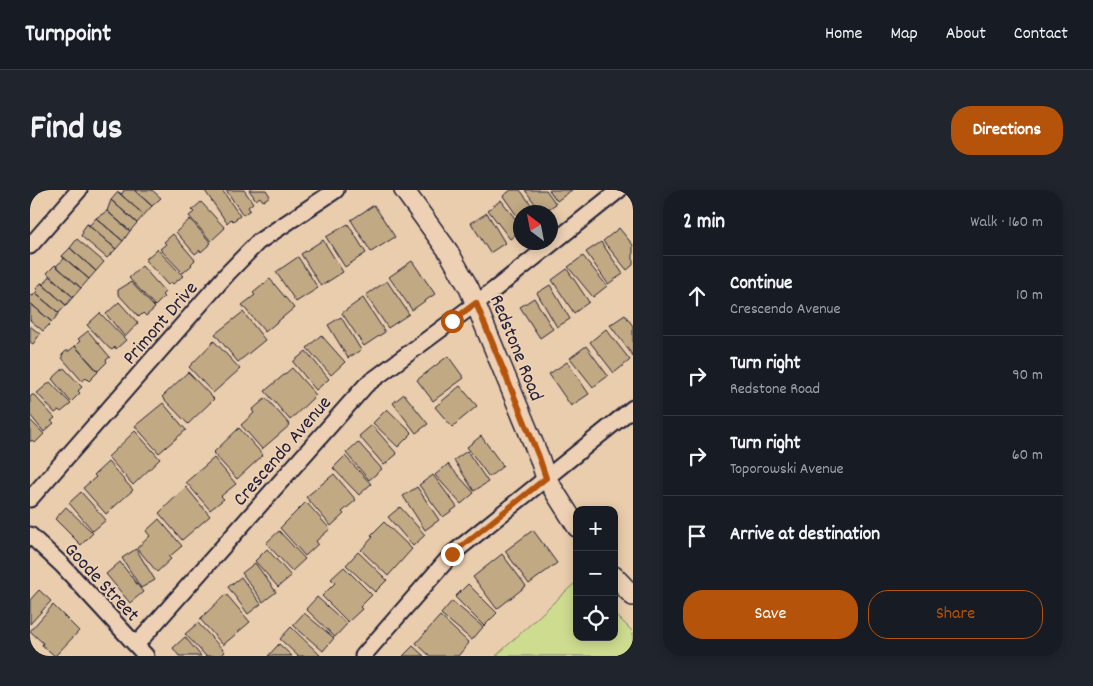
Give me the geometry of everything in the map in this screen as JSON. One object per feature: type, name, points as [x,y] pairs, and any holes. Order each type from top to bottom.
[{"type":"street","points":[[30,246],[79,190]]},
{"type":"street","name":"Primont Drive","points":[[30,499],[258,242],[336,190]]},
{"type":"street","name":"Redstone Road","points":[[404,190],[448,251],[476,303],[546,478],[573,521]]},
{"type":"street","name":"Crescendo Avenue","points":[[141,650],[366,385],[476,303],[618,190]]},
{"type":"street","points":[[363,656],[452,554],[633,408]]},
{"type":"street","name":"Goode Street","points":[[30,535],[62,564],[141,650]]},
{"type":"street","points":[[618,580],[633,596]]},
{"type":"green space","points":[[573,585],[573,641],[618,641],[618,617],[633,632],[633,656],[496,656]]},
{"type":"building","points":[[124,190],[134,190],[152,206],[144,215],[118,192],[122,194]]},
{"type":"building","points":[[134,190],[152,190],[161,198],[152,206]]},
{"type":"building","points":[[222,190],[240,216],[233,221],[231,219],[227,223],[205,191]]},
{"type":"building","points":[[226,190],[244,190],[253,203],[248,207],[250,210],[243,215]]},
{"type":"building","points":[[249,190],[266,190],[270,196],[263,201],[260,197],[256,200]]},
{"type":"building","points":[[511,190],[520,190],[532,205],[513,205],[513,210],[503,196]]},
{"type":"building","points":[[525,190],[546,190],[556,204],[554,205],[536,205]]},
{"type":"building","points":[[549,190],[572,190],[557,201]]},
{"type":"building","points":[[118,192],[144,215],[137,223],[111,200]]},
{"type":"building","points":[[111,200],[137,223],[130,231],[107,211]]},
{"type":"building","points":[[501,200],[513,216],[513,237],[510,239],[488,210]]},
{"type":"building","points":[[201,202],[225,228],[211,241],[189,216],[194,212],[192,210]]},
{"type":"building","points":[[374,205],[395,237],[371,252],[351,220]]},
{"type":"building","points":[[107,211],[130,231],[123,241],[96,218]]},
{"type":"building","points":[[487,213],[505,243],[490,253],[471,223]]},
{"type":"building","points":[[96,218],[123,241],[116,249],[87,224],[90,225]]},
{"type":"building","points":[[190,219],[211,243],[201,252],[200,250],[195,254],[176,232]]},
{"type":"building","points":[[87,224],[116,249],[107,258],[81,236]]},
{"type":"building","points":[[348,224],[366,253],[345,267],[326,237]]},
{"type":"building","points":[[619,228],[633,245],[633,265],[627,270],[603,241]]},
{"type":"building","points":[[173,234],[195,260],[183,273],[160,249],[166,244],[164,242]]},
{"type":"building","points":[[77,239],[104,262],[96,271],[70,248]]},
{"type":"building","points":[[323,240],[343,272],[321,286],[301,254]]},
{"type":"building","points":[[601,242],[623,274],[608,284],[586,252]]},
{"type":"building","points":[[70,248],[96,271],[89,279],[62,256]]},
{"type":"building","points":[[157,249],[183,276],[173,284],[171,282],[168,285],[145,260]]},
{"type":"building","points":[[62,256],[89,279],[81,288],[56,266],[64,259]]},
{"type":"building","points":[[583,256],[607,286],[593,297],[568,267]]},
{"type":"building","points":[[298,257],[318,288],[296,302],[276,272]]},
{"type":"building","points":[[412,261],[435,294],[412,310],[389,277]]},
{"type":"building","points":[[55,265],[81,288],[73,297],[47,273]]},
{"type":"building","points":[[142,266],[165,292],[162,295],[164,297],[155,306],[129,278]]},
{"type":"building","points":[[567,269],[589,302],[574,313],[552,280]]},
{"type":"building","points":[[50,276],[73,297],[66,305],[41,283],[44,284]]},
{"type":"building","points":[[270,279],[294,308],[265,332],[242,305],[255,295],[253,293]]},
{"type":"building","points":[[387,281],[409,314],[388,328],[366,295]]},
{"type":"building","points":[[131,282],[155,308],[146,316],[143,313],[139,317],[118,294],[118,290]]},
{"type":"building","points":[[41,283],[66,305],[59,313],[35,293]]},
{"type":"building","points":[[550,285],[570,319],[557,327],[537,293]]},
{"type":"building","points":[[35,293],[59,313],[52,322],[30,303],[30,296],[33,296]]},
{"type":"building","points":[[363,298],[385,332],[364,346],[342,313]]},
{"type":"building","points":[[534,298],[553,329],[540,338],[520,307]]},
{"type":"building","points":[[119,302],[138,323],[125,337],[106,314]]},
{"type":"building","points":[[30,303],[52,322],[43,331],[30,320]]},
{"type":"building","points":[[243,312],[265,340],[238,362],[215,334]]},
{"type":"building","points":[[100,313],[126,340],[116,349],[115,347],[112,350],[109,348],[87,325]]},
{"type":"building","points":[[625,315],[633,326],[633,356],[610,325]]},
{"type":"building","points":[[341,317],[361,350],[348,358],[328,325]]},
{"type":"building","points":[[30,326],[40,334],[33,344],[30,342]]},
{"type":"building","points":[[606,329],[630,360],[614,373],[590,342]]},
{"type":"building","points":[[88,331],[110,357],[98,371],[75,346],[80,341],[78,339]]},
{"type":"building","points":[[321,335],[345,362],[331,375],[307,348]]},
{"type":"building","points":[[214,341],[240,369],[213,393],[189,367]]},
{"type":"building","points":[[75,346],[98,372],[89,381],[86,378],[82,381],[62,358],[66,351]]},
{"type":"building","points":[[586,346],[608,376],[593,387],[570,358]]},
{"type":"building","points":[[306,351],[329,379],[316,390],[293,362]]},
{"type":"building","points":[[448,356],[464,378],[433,401],[417,380]]},
{"type":"building","points":[[567,362],[589,394],[571,406],[549,374]]},
{"type":"building","points":[[64,368],[82,387],[78,391],[80,393],[71,402],[52,379]]},
{"type":"building","points":[[292,368],[316,395],[290,420],[265,391]]},
{"type":"building","points":[[188,372],[214,399],[188,424],[162,397]]},
{"type":"building","points":[[50,382],[71,404],[61,412],[59,410],[55,413],[37,393]]},
{"type":"building","points":[[460,386],[477,406],[452,427],[435,407]]},
{"type":"building","points":[[404,394],[428,424],[416,433],[393,403]]},
{"type":"building","points":[[32,395],[55,418],[51,421],[54,423],[44,432],[30,415],[30,397]]},
{"type":"building","points":[[266,398],[290,425],[262,449],[241,425],[254,413],[252,410]]},
{"type":"building","points":[[163,403],[186,430],[159,453],[135,426]]},
{"type":"building","points":[[387,409],[412,433],[398,447],[373,423]]},
{"type":"building","points":[[30,420],[44,434],[35,443],[32,440],[30,442]]},
{"type":"building","points":[[372,425],[397,454],[384,465],[359,436]]},
{"type":"building","points":[[239,428],[263,455],[237,479],[213,453]]},
{"type":"building","points":[[135,431],[160,459],[133,485],[108,457]]},
{"type":"building","points":[[481,436],[503,466],[489,477],[467,447]]},
{"type":"building","points":[[358,442],[382,469],[369,480],[346,453]]},
{"type":"building","points":[[467,451],[488,482],[474,491],[454,460]]},
{"type":"building","points":[[345,456],[371,484],[359,495],[333,468]]},
{"type":"building","points":[[214,458],[236,484],[221,496],[224,499],[210,510],[186,482]]},
{"type":"building","points":[[108,462],[133,490],[106,514],[83,488],[96,477],[94,475]]},
{"type":"building","points":[[448,464],[474,493],[461,504],[435,475]]},
{"type":"building","points":[[334,474],[356,500],[342,512],[344,514],[331,526],[306,497]]},
{"type":"building","points":[[433,475],[457,507],[443,517],[419,485]]},
{"type":"building","points":[[186,487],[210,516],[182,540],[159,513]]},
{"type":"building","points":[[417,487],[439,520],[425,530],[403,496]]},
{"type":"building","points":[[81,492],[106,520],[93,531],[69,503]]},
{"type":"building","points":[[306,502],[330,529],[316,541],[318,544],[305,556],[280,528]]},
{"type":"building","points":[[66,507],[93,533],[81,545],[55,519]]},
{"type":"building","points":[[400,507],[425,535],[413,546],[388,517]]},
{"type":"building","points":[[159,519],[182,546],[169,557],[171,559],[157,572],[137,548],[150,536],[146,531]]},
{"type":"building","points":[[384,522],[412,549],[388,576],[361,550],[373,537],[371,535]]},
{"type":"building","points":[[533,530],[557,563],[529,584],[505,551]]},
{"type":"building","points":[[279,531],[305,559],[292,571],[266,543]]},
{"type":"building","points":[[136,549],[155,580],[141,588],[122,558]]},
{"type":"building","points":[[267,549],[291,576],[278,587],[255,561]]},
{"type":"building","points":[[358,552],[387,580],[375,592],[346,565]]},
{"type":"building","points":[[502,554],[526,586],[497,609],[473,577]]},
{"type":"building","points":[[120,562],[143,592],[130,603],[106,574]]},
{"type":"building","points":[[255,563],[276,592],[263,602],[242,573]]},
{"type":"building","points":[[344,567],[372,595],[360,607],[362,609],[348,622],[322,596],[335,583],[331,579]]},
{"type":"building","points":[[241,577],[261,604],[248,614],[228,587]]},
{"type":"building","points":[[468,584],[497,613],[484,626],[455,597]]},
{"type":"building","points":[[39,590],[51,601],[30,624],[30,600]]},
{"type":"building","points":[[226,594],[250,622],[223,645],[200,619]]},
{"type":"building","points":[[317,597],[347,624],[335,637],[306,609]]},
{"type":"building","points":[[452,601],[483,627],[472,640],[441,614]]},
{"type":"building","points":[[53,605],[79,631],[55,656],[30,631]]},
{"type":"building","points":[[304,613],[334,638],[323,651],[293,625]]},
{"type":"building","points":[[440,616],[469,643],[458,656],[430,656],[416,643]]},
{"type":"building","points":[[198,623],[225,652],[221,656],[206,656],[185,634]]},
{"type":"building","points":[[291,627],[319,656],[298,656],[280,639]]},
{"type":"building","points":[[185,637],[201,656],[179,656],[173,648]]},
{"type":"building","points":[[279,644],[292,656],[268,656]]},
{"type":"building","points":[[413,646],[424,656],[403,656]]},
{"type":"route","points":[[452,321],[476,303],[546,478],[452,554]]}]
